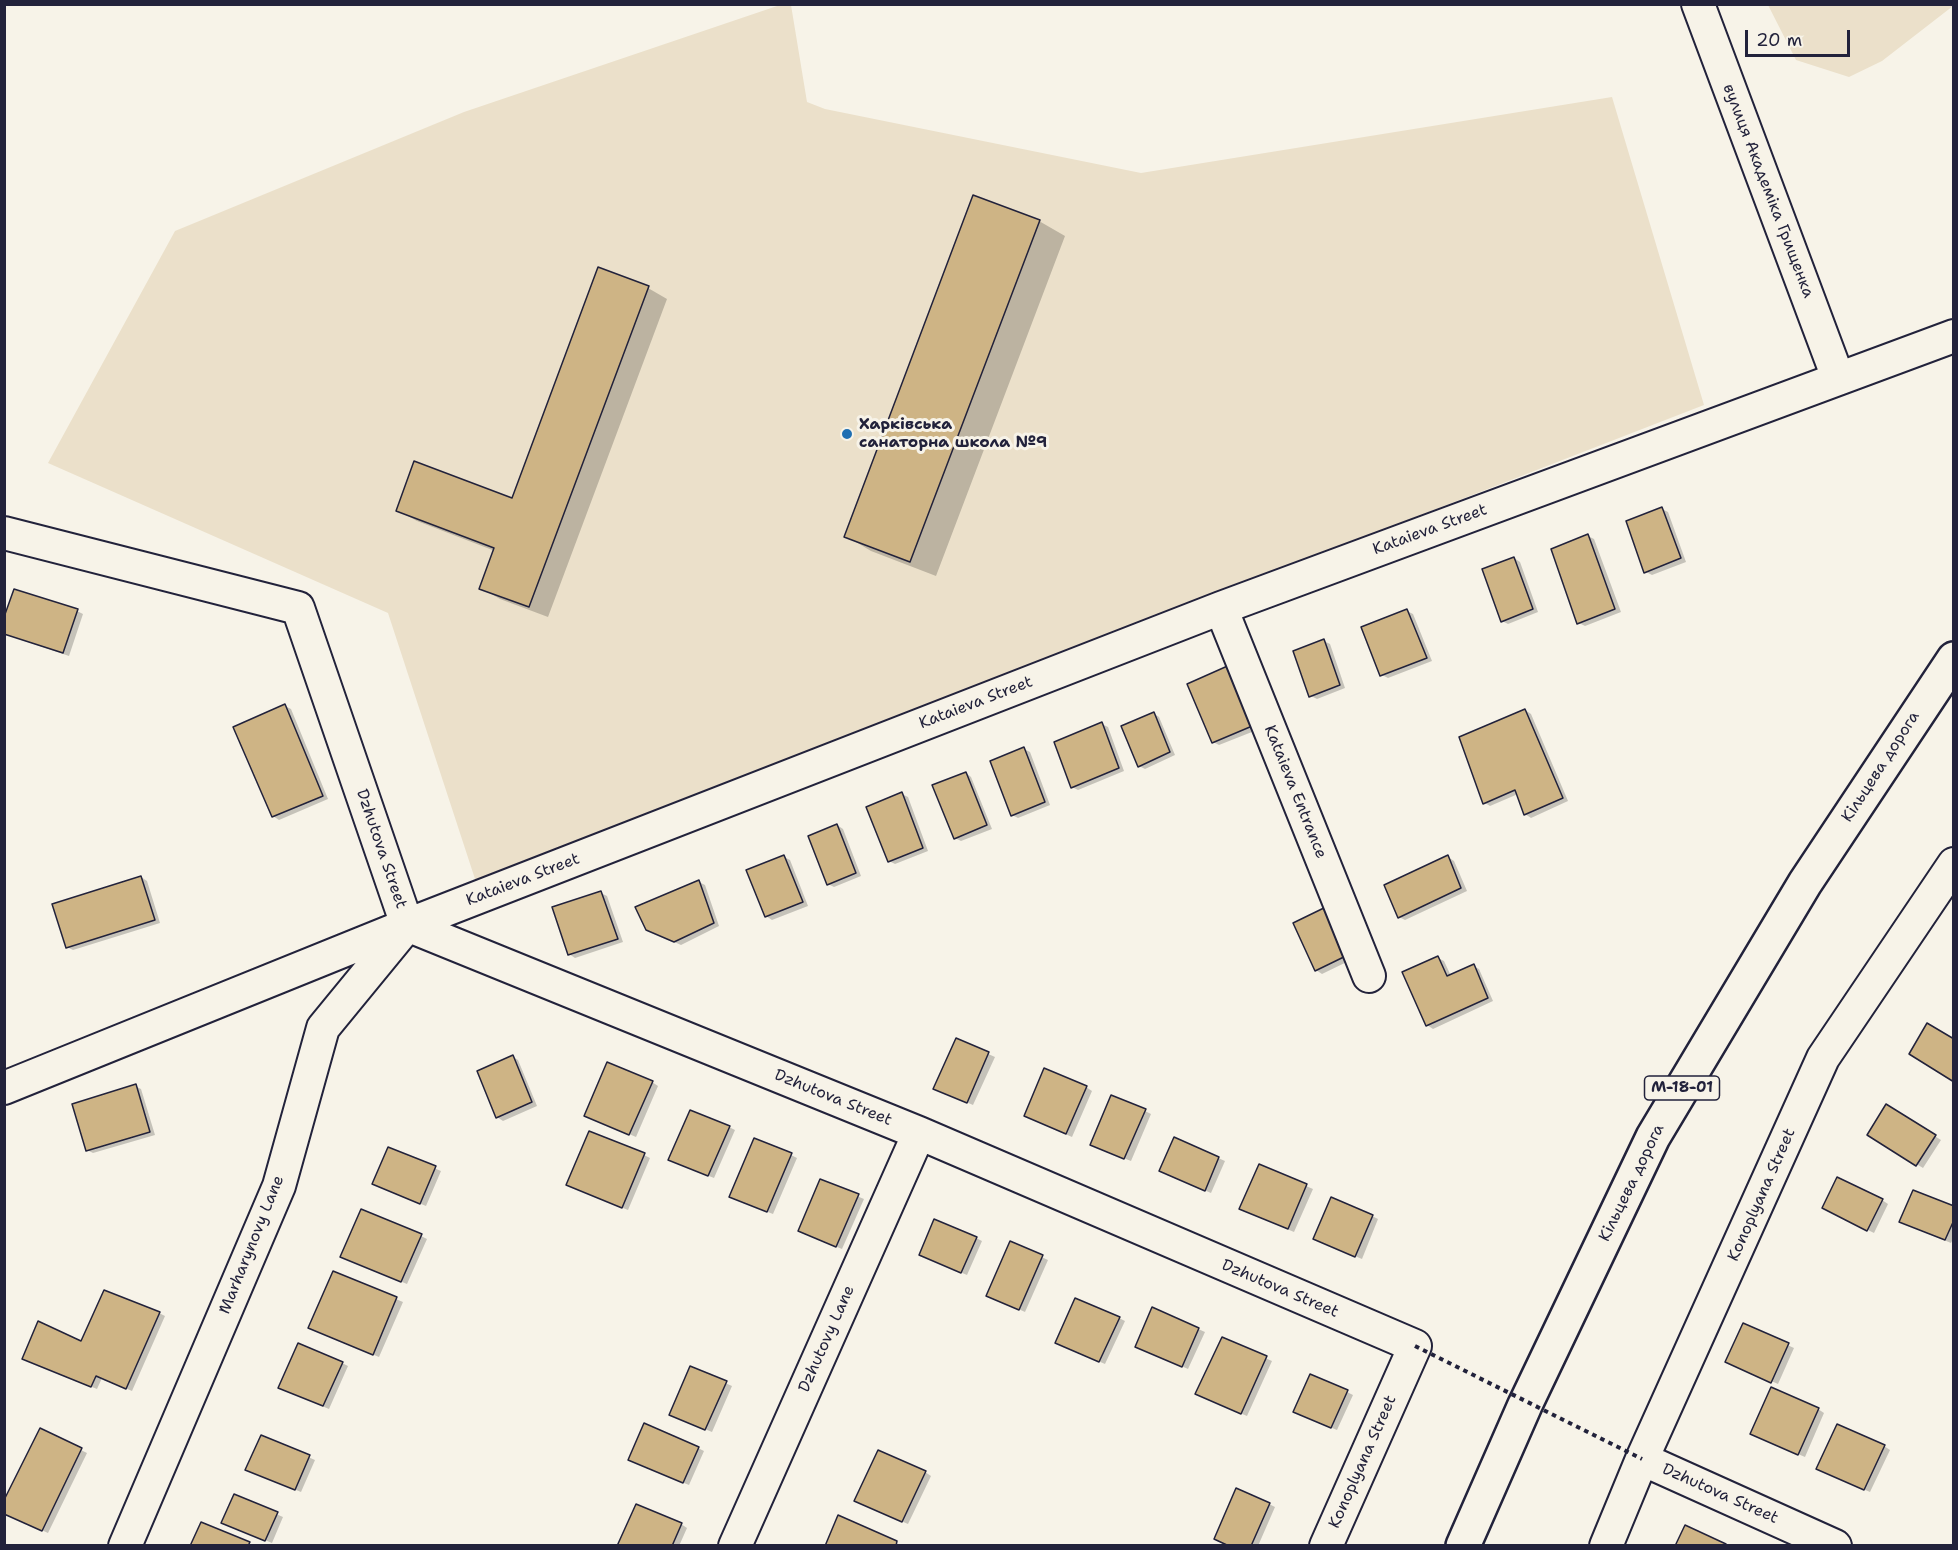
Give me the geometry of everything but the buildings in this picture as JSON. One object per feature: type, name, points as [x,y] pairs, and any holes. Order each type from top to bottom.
[{"type":"highway","name":"Кільцева дорога","points":[[1463,1545],[1525,1405],[1653,1137],[1805,884],[1953,659]]},
{"type":"street","name":"вулиця Академіка Грищенка","points":[[1698,4],[1838,378]]},
{"type":"street","name":"Kataieva Street","points":[[4,1088],[407,925],[1221,608],[1953,336]]},
{"type":"street","name":"Dzhutova Street","points":[[4,533],[298,608],[407,925],[919,1133],[1414,1346]]},
{"type":"street","name":"Kataieva Entrance","points":[[1221,608],[1369,976]]},
{"type":"street","name":"Konoplyana Street","points":[[1606,1545],[1642,1459],[1823,1059],[1953,864]]},
{"type":"street","name":"Marharynovy Lane","points":[[124,1545],[279,1186],[323,1028],[407,925]]},
{"type":"street","name":"Dzhutovy Lane","points":[[735,1545],[919,1133]]},
{"type":"street","name":"Konoplyana Street","points":[[1326,1545],[1414,1346]]},
{"type":"street","name":"Dzhutova Street","points":[[1642,1459],[1835,1545]]},
{"type":"path","name":"Dzhutova Street","points":[[1414,1346],[1642,1459]]},
{"type":"shaded area","name":"Харківська санаторна школа №9","points":[[783,4],[791,5],[807,102],[825,109],[1141,173],[1612,97],[1704,405],[476,882],[388,613],[48,463],[175,231],[464,112]]},
{"type":"shaded area","points":[[1953,4],[1882,61],[1849,77],[1796,60],[1768,5]]},
{"type":"place","name":"Харківська санаторна школа №9","points":[[847,434]]}]
